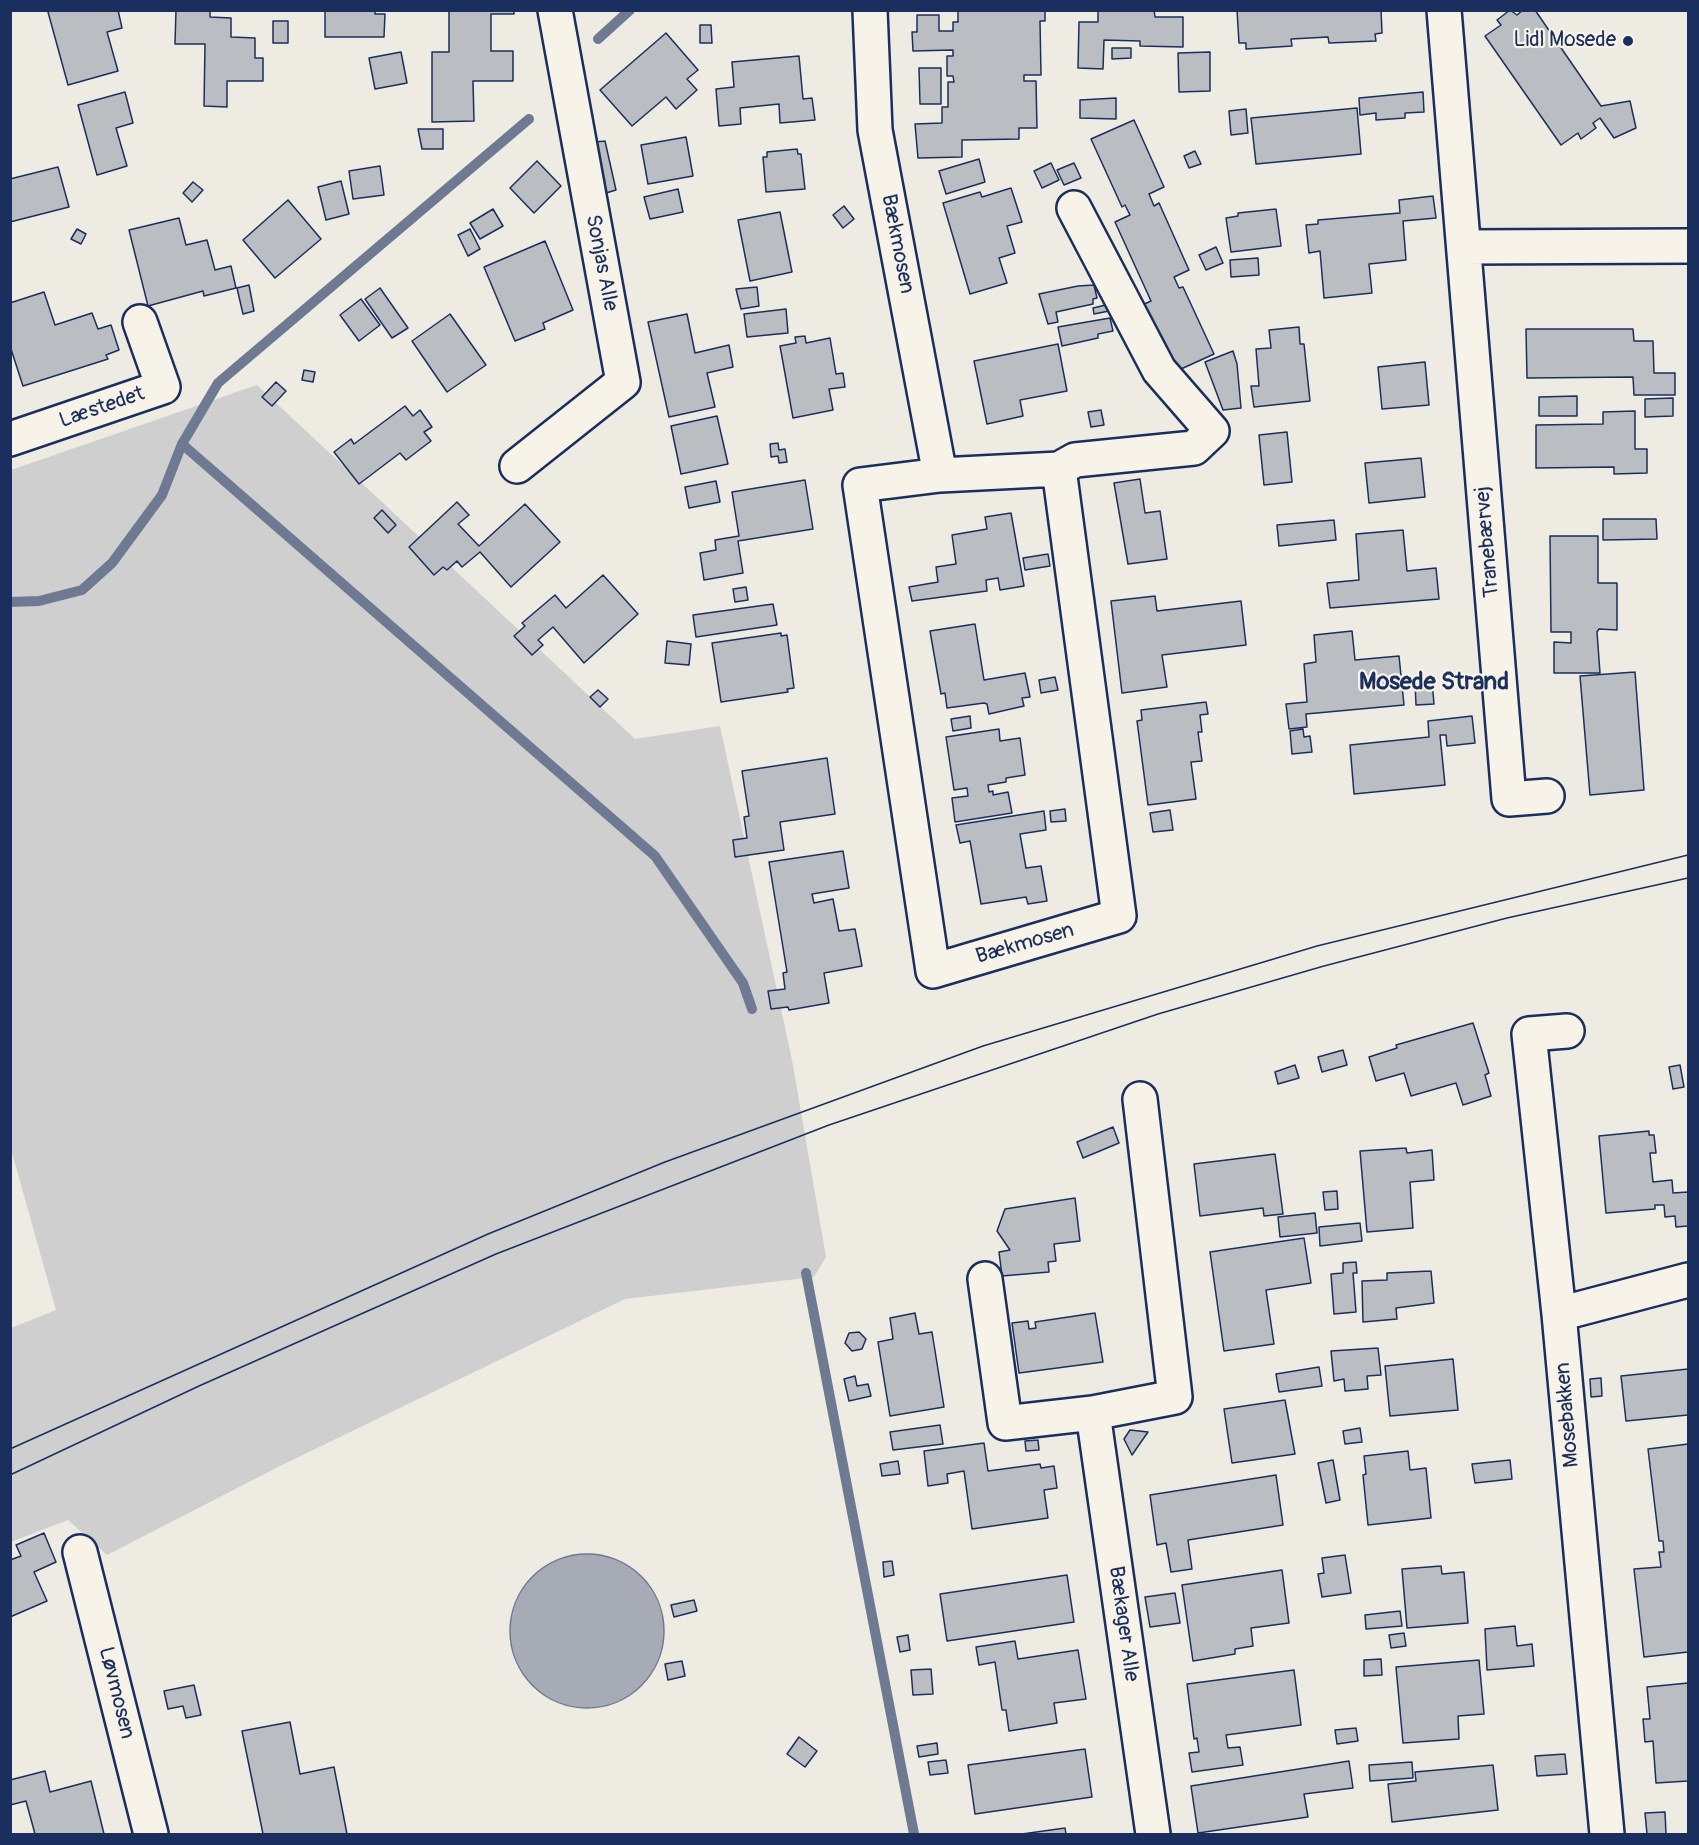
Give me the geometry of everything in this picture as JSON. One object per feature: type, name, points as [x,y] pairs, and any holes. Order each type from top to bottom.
[{"type":"street","name":"Sonjas Alle","points":[[517,466],[623,382],[555,10]]},
{"type":"street","name":"Bækmosen","points":[[870,10],[875,130],[940,475]]},
{"type":"street","name":"Tranebærvej","points":[[1444,10],[1509,799],[1547,796]]},
{"type":"street","points":[[1059,469],[1075,460],[1194,448],[1212,430],[1159,370],[1074,208]]},
{"type":"street","points":[[1464,247],[1689,246]]},
{"type":"street","name":"Læstedet","points":[[10,439],[163,387],[140,322]]},
{"type":"street","name":"Bækmosen","points":[[1059,469],[1119,916],[933,971],[860,485],[940,475],[1059,469]]},
{"type":"street","name":"Mosebakken","points":[[1567,1031],[1529,1034],[1559,1314],[1607,1834]]},
{"type":"street","points":[[985,1279],[1005,1423],[1092,1413],[1175,1397],[1140,1099]]},
{"type":"street","points":[[1559,1314],[1689,1280]]},
{"type":"street","name":"Bækager Alle","points":[[1092,1413],[1153,1834]]},
{"type":"street","name":"Løvmosen","points":[[80,1552],[151,1834]]},
{"type":"shaded area","points":[[257,385],[635,739],[720,726],[792,1060],[826,1257],[814,1277],[625,1299],[280,1466],[107,1555],[68,1520],[11,1542],[11,1328],[56,1310],[11,1149],[11,470]]},
{"type":"shaded area","points":[[587,1554],[602,1555],[616,1560],[630,1567],[641,1577],[651,1588],[658,1602],[663,1616],[663,1646],[658,1660],[651,1674],[641,1685],[630,1695],[616,1702],[602,1707],[587,1708],[572,1707],[558,1702],[544,1695],[533,1685],[523,1674],[516,1660],[511,1646],[510,1631],[511,1616],[516,1602],[523,1588],[533,1577],[544,1567],[558,1560],[572,1555]]},
{"type":"building","points":[[53,10],[118,10],[122,28],[107,32],[118,71],[68,85],[48,12]]},
{"type":"building","points":[[176,10],[210,10],[210,17],[231,18],[231,37],[255,38],[255,58],[263,58],[263,81],[227,81],[227,107],[204,106],[205,44],[175,44]]},
{"type":"building","points":[[325,10],[375,10],[375,14],[385,14],[384,37],[325,37]]},
{"type":"building","points":[[449,10],[514,10],[514,14],[491,14],[491,51],[513,51],[513,81],[473,81],[474,121],[432,122],[432,52],[449,52]]},
{"type":"building","points":[[958,10],[1045,10],[1045,21],[1040,21],[1041,75],[1024,75],[1024,81],[1036,81],[1037,128],[1019,128],[1019,139],[962,140],[962,157],[918,158],[915,124],[942,123],[942,107],[948,107],[948,82],[954,82],[953,76],[947,76],[947,56],[953,56],[953,50],[913,51],[912,32],[917,32],[917,15],[939,15],[939,31],[953,31],[953,22],[958,22]]},
{"type":"building","points":[[1098,10],[1154,10],[1155,17],[1183,17],[1183,47],[1140,46],[1140,41],[1104,40],[1103,69],[1078,68],[1079,22],[1098,22]]},
{"type":"building","points":[[1237,10],[1381,10],[1382,33],[1375,34],[1376,41],[1329,43],[1328,37],[1291,39],[1292,46],[1246,49],[1246,43],[1239,43]]},
{"type":"building","points":[[1510,10],[1517,15],[1523,10],[1535,10],[1601,106],[1630,101],[1636,128],[1614,138],[1600,118],[1593,123],[1596,128],[1581,139],[1578,133],[1561,145],[1485,36],[1501,25],[1497,20]]},
{"type":"building","points":[[273,21],[288,21],[288,43],[273,43]]},
{"type":"building","points":[[700,25],[711,25],[712,43],[700,43]]},
{"type":"building","points":[[666,33],[698,70],[687,79],[697,90],[676,109],[666,97],[632,126],[600,90]]},
{"type":"building","points":[[1112,48],[1131,48],[1131,58],[1112,59]]},
{"type":"building","points":[[401,52],[407,83],[375,89],[369,58]]},
{"type":"building","points":[[1210,52],[1210,91],[1179,92],[1178,53]]},
{"type":"building","points":[[799,56],[803,99],[812,98],[815,120],[780,123],[779,104],[740,108],[741,124],[719,126],[716,89],[734,87],[732,62]]},
{"type":"building","points":[[919,68],[941,68],[941,104],[920,104]]},
{"type":"building","points":[[125,92],[133,123],[116,128],[127,166],[97,175],[78,105]]},
{"type":"building","points":[[1423,92],[1424,112],[1405,113],[1405,118],[1376,120],[1376,113],[1360,115],[1359,98]]},
{"type":"building","points":[[1116,98],[1116,119],[1080,118],[1080,100]]},
{"type":"building","points":[[1357,108],[1361,154],[1256,164],[1251,118]]},
{"type":"building","points":[[1246,109],[1248,133],[1231,135],[1229,111]]},
{"type":"building","points":[[1134,120],[1164,187],[1149,194],[1154,206],[1159,203],[1189,270],[1174,277],[1179,288],[1183,287],[1214,354],[1170,374],[1140,306],[1151,301],[1115,222],[1130,215],[1125,205],[1122,207],[1091,139]]},
{"type":"building","points":[[418,129],[443,129],[443,149],[422,149]]},
{"type":"building","points":[[686,137],[693,176],[648,184],[641,145]]},
{"type":"building","points":[[605,141],[616,190],[606,193],[595,142]]},
{"type":"building","points":[[797,149],[798,154],[801,154],[805,189],[766,192],[763,157],[767,157],[767,152]]},
{"type":"building","points":[[1195,151],[1201,164],[1189,168],[1184,156]]},
{"type":"building","points":[[979,159],[985,182],[946,194],[939,171]]},
{"type":"building","points":[[537,161],[561,186],[534,213],[510,188]]},
{"type":"building","points":[[1051,163],[1059,180],[1042,188],[1034,171]]},
{"type":"building","points":[[1074,163],[1081,178],[1064,185],[1057,170]]},
{"type":"building","points":[[380,166],[384,195],[353,199],[349,171]]},
{"type":"building","points":[[58,167],[69,207],[10,222],[10,179]]},
{"type":"building","points":[[341,181],[349,214],[326,220],[318,187]]},
{"type":"building","points":[[193,182],[203,190],[192,202],[183,193]]},
{"type":"building","points":[[1011,188],[1022,222],[1007,226],[1015,253],[999,258],[1007,283],[970,294],[943,203],[980,192],[982,197]]},
{"type":"building","points":[[678,189],[683,212],[650,219],[644,197]]},
{"type":"building","points":[[1433,196],[1436,218],[1403,221],[1406,260],[1369,264],[1372,293],[1324,298],[1320,251],[1309,253],[1306,225],[1318,224],[1318,220],[1400,213],[1399,200]]},
{"type":"building","points":[[288,200],[321,239],[275,278],[243,240]]},
{"type":"building","points":[[844,206],[854,219],[843,228],[833,215]]},
{"type":"building","points":[[493,209],[503,226],[480,239],[470,223]]},
{"type":"building","points":[[1276,209],[1281,246],[1231,252],[1226,218],[1238,216],[1238,213]]},
{"type":"building","points":[[780,212],[792,272],[750,281],[738,220]]},
{"type":"building","points":[[179,218],[186,245],[207,240],[215,270],[231,266],[236,288],[204,296],[203,291],[148,306],[129,230]]},
{"type":"building","points":[[77,229],[86,234],[81,244],[71,239]]},
{"type":"building","points":[[470,229],[480,249],[468,256],[458,235]]},
{"type":"building","points":[[545,241],[573,310],[543,323],[545,329],[515,341],[484,267]]},
{"type":"building","points":[[1216,247],[1223,263],[1206,270],[1199,255]]},
{"type":"building","points":[[1258,258],[1259,275],[1231,277],[1230,260]]},
{"type":"building","points":[[249,285],[254,311],[243,314],[237,288]]},
{"type":"building","points":[[1094,285],[1097,298],[1093,299],[1093,304],[1056,312],[1058,322],[1048,324],[1039,294]]},
{"type":"building","points":[[757,287],[759,306],[741,309],[736,289]]},
{"type":"building","points":[[380,288],[408,328],[392,338],[365,299]]},
{"type":"building","points":[[44,292],[55,325],[92,313],[98,329],[111,325],[119,350],[106,355],[108,359],[23,386],[10,346],[10,303]]},
{"type":"building","points":[[361,299],[380,325],[359,341],[340,315]]},
{"type":"building","points":[[1106,305],[1109,311],[1094,314],[1093,308]]},
{"type":"building","points":[[786,309],[788,333],[747,337],[744,314]]},
{"type":"building","points":[[450,314],[486,365],[447,392],[412,341]]},
{"type":"building","points":[[687,314],[695,353],[729,345],[733,367],[707,373],[715,407],[669,417],[648,322]]},
{"type":"building","points":[[1110,318],[1113,331],[1098,334],[1098,338],[1062,346],[1058,327]]},
{"type":"building","points":[[1299,327],[1300,344],[1304,344],[1310,401],[1254,407],[1251,386],[1259,386],[1256,349],[1271,348],[1269,330]]},
{"type":"building","points":[[1526,329],[1633,329],[1634,341],[1653,341],[1654,373],[1675,373],[1675,395],[1634,395],[1633,377],[1527,378]]},
{"type":"building","points":[[805,336],[806,343],[830,338],[836,374],[843,373],[845,387],[829,389],[833,410],[793,418],[780,346],[796,343],[795,337]]},
{"type":"building","points":[[1058,344],[1067,391],[1020,400],[1023,416],[987,424],[974,361]]},
{"type":"building","points":[[1233,351],[1237,364],[1241,408],[1223,410],[1205,362]]},
{"type":"building","points":[[1425,362],[1429,405],[1382,409],[1378,367]]},
{"type":"building","points":[[304,370],[315,372],[313,382],[302,380]]},
{"type":"building","points":[[276,382],[286,391],[272,406],[262,397]]},
{"type":"building","points":[[1577,396],[1577,416],[1539,416],[1539,397]]},
{"type":"building","points":[[1673,398],[1673,416],[1645,417],[1645,399]]},
{"type":"building","points":[[405,406],[413,416],[420,410],[432,427],[424,432],[431,441],[406,460],[400,453],[359,484],[334,452],[351,439],[354,444]]},
{"type":"building","points":[[1101,410],[1104,425],[1091,427],[1088,412]]},
{"type":"building","points":[[1635,411],[1635,449],[1647,449],[1647,473],[1614,474],[1614,467],[1536,468],[1536,425],[1603,424],[1603,412]]},
{"type":"building","points":[[717,416],[728,464],[681,474],[671,426]]},
{"type":"building","points":[[1287,432],[1292,482],[1264,485],[1259,435]]},
{"type":"building","points":[[778,443],[779,450],[785,449],[787,462],[779,463],[778,456],[771,457],[770,444]]},
{"type":"building","points":[[1421,458],[1425,497],[1369,503],[1365,463]]},
{"type":"building","points":[[1140,479],[1145,513],[1160,511],[1167,559],[1128,564],[1114,483]]},
{"type":"building","points":[[805,480],[813,529],[738,541],[743,573],[704,580],[700,553],[716,550],[715,540],[739,536],[732,492]]},
{"type":"building","points":[[716,481],[720,502],[689,508],[685,487]]},
{"type":"building","points":[[457,502],[469,515],[458,524],[479,546],[525,504],[560,542],[511,587],[480,552],[462,567],[457,561],[447,570],[443,567],[434,575],[409,547]]},
{"type":"building","points":[[382,510],[396,525],[388,533],[374,518]]},
{"type":"building","points":[[1011,513],[1024,586],[1000,590],[998,578],[986,580],[987,591],[912,601],[909,587],[938,582],[936,567],[956,564],[952,535],[987,529],[985,517]]},
{"type":"building","points":[[1603,519],[1656,519],[1657,539],[1603,540]]},
{"type":"building","points":[[1334,520],[1336,540],[1279,546],[1277,525]]},
{"type":"building","points":[[1403,530],[1407,571],[1436,568],[1439,599],[1330,608],[1327,583],[1359,580],[1356,534]]},
{"type":"building","points":[[1550,536],[1598,536],[1598,583],[1617,583],[1617,630],[1599,629],[1597,632],[1600,673],[1554,673],[1554,642],[1571,643],[1571,632],[1551,632]]},
{"type":"building","points":[[1048,554],[1050,566],[1025,570],[1023,558]]},
{"type":"building","points":[[603,575],[638,614],[584,663],[553,627],[538,640],[543,645],[532,655],[514,636],[525,626],[522,623],[555,595],[566,608]]},
{"type":"building","points":[[746,587],[748,600],[735,602],[733,589]]},
{"type":"building","points":[[1155,596],[1157,611],[1241,601],[1246,645],[1162,655],[1167,687],[1122,693],[1111,601]]},
{"type":"building","points":[[773,604],[777,625],[696,637],[693,615]]},
{"type":"building","points":[[975,624],[984,680],[1025,673],[1030,697],[1022,698],[1024,706],[989,714],[987,704],[984,703],[947,708],[945,693],[941,694],[930,631]]},
{"type":"building","points":[[1352,631],[1355,660],[1399,656],[1404,705],[1306,714],[1307,727],[1289,729],[1286,704],[1307,702],[1304,664],[1316,662],[1314,635]]},
{"type":"building","points":[[781,633],[781,636],[787,635],[794,688],[787,689],[788,692],[721,702],[712,643]]},
{"type":"building","points":[[667,641],[691,644],[689,665],[665,663]]},
{"type":"building","points":[[1635,672],[1644,790],[1590,795],[1580,676]]},
{"type":"building","points":[[1055,677],[1058,690],[1041,693],[1039,680]]},
{"type":"building","points":[[1432,681],[1434,704],[1416,705],[1415,682]]},
{"type":"building","points":[[598,690],[608,699],[600,707],[590,697]]},
{"type":"building","points":[[1206,702],[1208,714],[1200,715],[1202,732],[1198,732],[1202,761],[1191,762],[1196,799],[1148,805],[1137,721],[1142,720],[1141,710]]},
{"type":"building","points":[[970,716],[971,728],[953,731],[951,719]]},
{"type":"building","points":[[1472,716],[1475,743],[1447,746],[1446,735],[1440,735],[1445,785],[1354,794],[1350,745],[1429,737],[1428,721]]},
{"type":"building","points":[[999,729],[1000,741],[1020,738],[1025,775],[1006,778],[1006,782],[988,785],[989,792],[993,791],[993,795],[1008,792],[1012,813],[955,822],[952,798],[968,796],[967,788],[954,790],[946,737]]},
{"type":"building","points":[[1303,729],[1304,737],[1310,736],[1312,752],[1292,754],[1290,731]]},
{"type":"building","points":[[827,758],[835,814],[780,822],[784,850],[735,857],[733,840],[747,838],[744,817],[749,816],[742,771]]},
{"type":"building","points":[[1065,809],[1066,821],[1051,822],[1050,811]]},
{"type":"building","points":[[1170,810],[1173,830],[1153,832],[1150,813]]},
{"type":"building","points":[[1044,811],[1046,830],[1020,834],[1026,868],[1041,866],[1047,901],[1028,904],[1026,897],[981,904],[970,841],[960,843],[956,825]]},
{"type":"building","points":[[843,851],[849,888],[812,894],[814,903],[833,899],[839,931],[855,929],[862,966],[824,973],[829,1003],[789,1010],[788,1007],[771,1009],[768,991],[785,989],[783,973],[787,972],[769,862]]},
{"type":"building","points":[[1473,1023],[1489,1073],[1485,1075],[1491,1096],[1463,1105],[1456,1083],[1411,1096],[1404,1073],[1376,1081],[1369,1057],[1397,1048],[1396,1045]]},
{"type":"building","points":[[1343,1050],[1347,1065],[1322,1072],[1318,1057]]},
{"type":"building","points":[[1295,1065],[1299,1078],[1278,1084],[1275,1072]]},
{"type":"building","points":[[1680,1065],[1684,1087],[1673,1089],[1669,1067]]},
{"type":"building","points":[[1113,1127],[1119,1143],[1083,1158],[1077,1142]]},
{"type":"building","points":[[1649,1131],[1649,1135],[1654,1135],[1656,1153],[1650,1153],[1653,1182],[1672,1180],[1673,1193],[1688,1192],[1688,1226],[1676,1227],[1675,1216],[1665,1217],[1664,1205],[1655,1205],[1655,1209],[1606,1213],[1599,1136]]},
{"type":"building","points":[[1406,1148],[1407,1153],[1432,1150],[1434,1180],[1410,1182],[1413,1228],[1367,1232],[1360,1151]]},
{"type":"building","points":[[1275,1154],[1283,1214],[1264,1216],[1263,1208],[1200,1216],[1194,1164]]},
{"type":"building","points":[[1337,1191],[1338,1209],[1325,1210],[1323,1192]]},
{"type":"building","points":[[1075,1198],[1080,1241],[1054,1244],[1056,1261],[1048,1262],[1049,1272],[1002,1276],[999,1252],[1010,1250],[997,1231],[1005,1209]]},
{"type":"building","points":[[1315,1213],[1317,1233],[1280,1237],[1278,1217]]},
{"type":"building","points":[[1360,1223],[1362,1241],[1320,1246],[1319,1227]]},
{"type":"building","points":[[1304,1238],[1311,1283],[1266,1290],[1274,1344],[1224,1351],[1210,1252]]},
{"type":"building","points":[[1356,1262],[1357,1273],[1353,1273],[1356,1312],[1334,1314],[1331,1274],[1343,1273],[1343,1263]]},
{"type":"building","points":[[1431,1271],[1434,1303],[1396,1308],[1397,1319],[1363,1322],[1362,1281],[1387,1280],[1387,1273]]},
{"type":"building","points":[[915,1313],[919,1334],[932,1332],[944,1407],[890,1416],[878,1342],[893,1339],[890,1318]]},
{"type":"building","points":[[1095,1313],[1103,1362],[1019,1373],[1012,1323],[1028,1321],[1029,1329],[1036,1328],[1035,1322]]},
{"type":"building","points":[[859,1332],[866,1339],[862,1349],[852,1351],[845,1343],[849,1333]]},
{"type":"building","points":[[1378,1348],[1381,1375],[1367,1376],[1368,1389],[1345,1391],[1344,1379],[1334,1381],[1331,1351]]},
{"type":"building","points":[[1453,1359],[1458,1410],[1390,1416],[1385,1366]]},
{"type":"building","points":[[1319,1367],[1322,1386],[1279,1392],[1276,1374]]},
{"type":"building","points":[[1688,1369],[1688,1415],[1626,1421],[1621,1376]]},
{"type":"building","points":[[855,1376],[857,1386],[868,1384],[871,1396],[849,1401],[844,1379]]},
{"type":"building","points":[[1601,1378],[1602,1396],[1591,1397],[1590,1379]]},
{"type":"building","points":[[1285,1400],[1295,1454],[1232,1463],[1224,1409]]},
{"type":"building","points":[[940,1425],[943,1444],[893,1450],[890,1432]]},
{"type":"building","points":[[1360,1428],[1362,1442],[1345,1444],[1343,1431]]},
{"type":"building","points":[[1130,1430],[1148,1432],[1132,1455],[1124,1439]]},
{"type":"building","points":[[1038,1440],[1039,1450],[1026,1451],[1025,1441]]},
{"type":"building","points":[[984,1443],[988,1471],[1040,1464],[1041,1468],[1054,1466],[1057,1488],[1044,1490],[1048,1518],[972,1529],[964,1471],[947,1474],[948,1483],[928,1486],[924,1451]]},
{"type":"building","points":[[1688,1444],[1688,1652],[1644,1657],[1634,1569],[1661,1567],[1659,1552],[1664,1552],[1663,1541],[1659,1541],[1648,1449]]},
{"type":"building","points":[[1408,1451],[1410,1470],[1426,1468],[1431,1518],[1368,1525],[1363,1475],[1366,1474],[1364,1456]]},
{"type":"building","points":[[1333,1460],[1340,1500],[1326,1503],[1318,1463]]},
{"type":"building","points":[[1510,1460],[1512,1479],[1475,1483],[1472,1464]]},
{"type":"building","points":[[898,1461],[900,1474],[882,1476],[880,1464]]},
{"type":"building","points":[[1276,1475],[1283,1525],[1188,1540],[1192,1569],[1171,1572],[1166,1543],[1157,1545],[1150,1495]]},
{"type":"building","points":[[44,1533],[56,1562],[34,1572],[47,1601],[10,1617],[10,1560],[21,1556],[16,1545]]},
{"type":"building","points":[[1345,1555],[1351,1593],[1322,1597],[1318,1574],[1324,1573],[1322,1558]]},
{"type":"building","points":[[892,1561],[894,1575],[884,1577],[883,1562]]},
{"type":"building","points":[[1441,1566],[1442,1574],[1464,1572],[1468,1623],[1407,1628],[1402,1569]]},
{"type":"building","points":[[1282,1570],[1289,1623],[1251,1628],[1253,1646],[1235,1649],[1235,1654],[1193,1661],[1182,1585]]},
{"type":"building","points":[[1067,1575],[1074,1622],[947,1641],[940,1594]]},
{"type":"building","points":[[1175,1593],[1180,1623],[1150,1627],[1145,1597]]},
{"type":"building","points":[[694,1600],[697,1611],[674,1617],[671,1605]]},
{"type":"building","points":[[1400,1611],[1402,1626],[1366,1629],[1365,1615]]},
{"type":"building","points":[[1515,1626],[1517,1646],[1532,1644],[1534,1666],[1487,1670],[1485,1629]]},
{"type":"building","points":[[1404,1633],[1406,1646],[1391,1648],[1389,1635]]},
{"type":"building","points":[[908,1635],[910,1650],[900,1652],[897,1637]]},
{"type":"building","points":[[1015,1641],[1018,1659],[1078,1650],[1086,1699],[1054,1703],[1057,1723],[1009,1731],[1006,1710],[1002,1710],[995,1662],[979,1665],[976,1647]]},
{"type":"building","points":[[1381,1659],[1382,1675],[1364,1676],[1364,1660]]},
{"type":"building","points":[[1479,1660],[1484,1714],[1458,1716],[1459,1739],[1403,1743],[1396,1667]]},
{"type":"building","points":[[682,1661],[685,1676],[668,1680],[665,1664]]},
{"type":"building","points":[[931,1669],[933,1694],[913,1695],[911,1670]]},
{"type":"building","points":[[1294,1670],[1301,1725],[1226,1735],[1228,1748],[1240,1747],[1243,1765],[1192,1772],[1189,1753],[1199,1752],[1197,1738],[1194,1739],[1187,1684]]},
{"type":"building","points":[[1688,1683],[1688,1781],[1656,1783],[1653,1741],[1645,1742],[1643,1719],[1650,1719],[1647,1687]]},
{"type":"building","points":[[194,1685],[201,1715],[186,1718],[183,1706],[168,1709],[164,1691]]},
{"type":"building","points":[[290,1722],[300,1774],[334,1767],[347,1834],[263,1834],[242,1731]]},
{"type":"building","points":[[1356,1728],[1358,1741],[1337,1744],[1335,1730]]},
{"type":"building","points":[[799,1737],[817,1751],[805,1767],[787,1754]]},
{"type":"building","points":[[937,1743],[938,1754],[919,1757],[917,1746]]},
{"type":"building","points":[[1085,1749],[1092,1797],[975,1814],[968,1765]]},
{"type":"building","points":[[1565,1754],[1567,1774],[1537,1776],[1535,1756]]},
{"type":"building","points":[[946,1760],[948,1773],[930,1775],[928,1762]]},
{"type":"building","points":[[1349,1761],[1353,1788],[1304,1794],[1308,1817],[1198,1833],[1191,1786]]},
{"type":"building","points":[[1412,1762],[1413,1778],[1370,1781],[1369,1765]]},
{"type":"building","points":[[1493,1765],[1498,1810],[1392,1822],[1388,1784],[1416,1781],[1415,1772]]},
{"type":"building","points":[[45,1771],[50,1792],[91,1781],[104,1834],[35,1834],[26,1801],[10,1805],[10,1780]]},
{"type":"building","points":[[1665,1812],[1666,1834],[1647,1834],[1645,1813]]},
{"type":"building","points":[[1065,1828],[1066,1834],[1022,1834]]},
{"type":"waterway","points":[[598,39],[630,10]]},
{"type":"waterway","points":[[10,602],[39,601],[82,590],[112,563],[162,495],[182,444],[218,383],[529,119]]},
{"type":"waterway","points":[[182,444],[655,856],[743,983],[752,1009]]},
{"type":"waterway","points":[[806,1273],[914,1834]]},
{"type":"tram line","points":[[10,1449],[488,1234],[665,1162],[983,1046],[1317,946],[1688,855]]},
{"type":"tram line","points":[[10,1475],[199,1386],[496,1254],[829,1125],[1158,1014],[1324,966],[1507,918],[1688,878]]},
{"type":"place","name":"Lidl Mosede","points":[[1628,41]]},
{"type":"district","name":"Mosede Strand","points":[[1434,683]]}]
